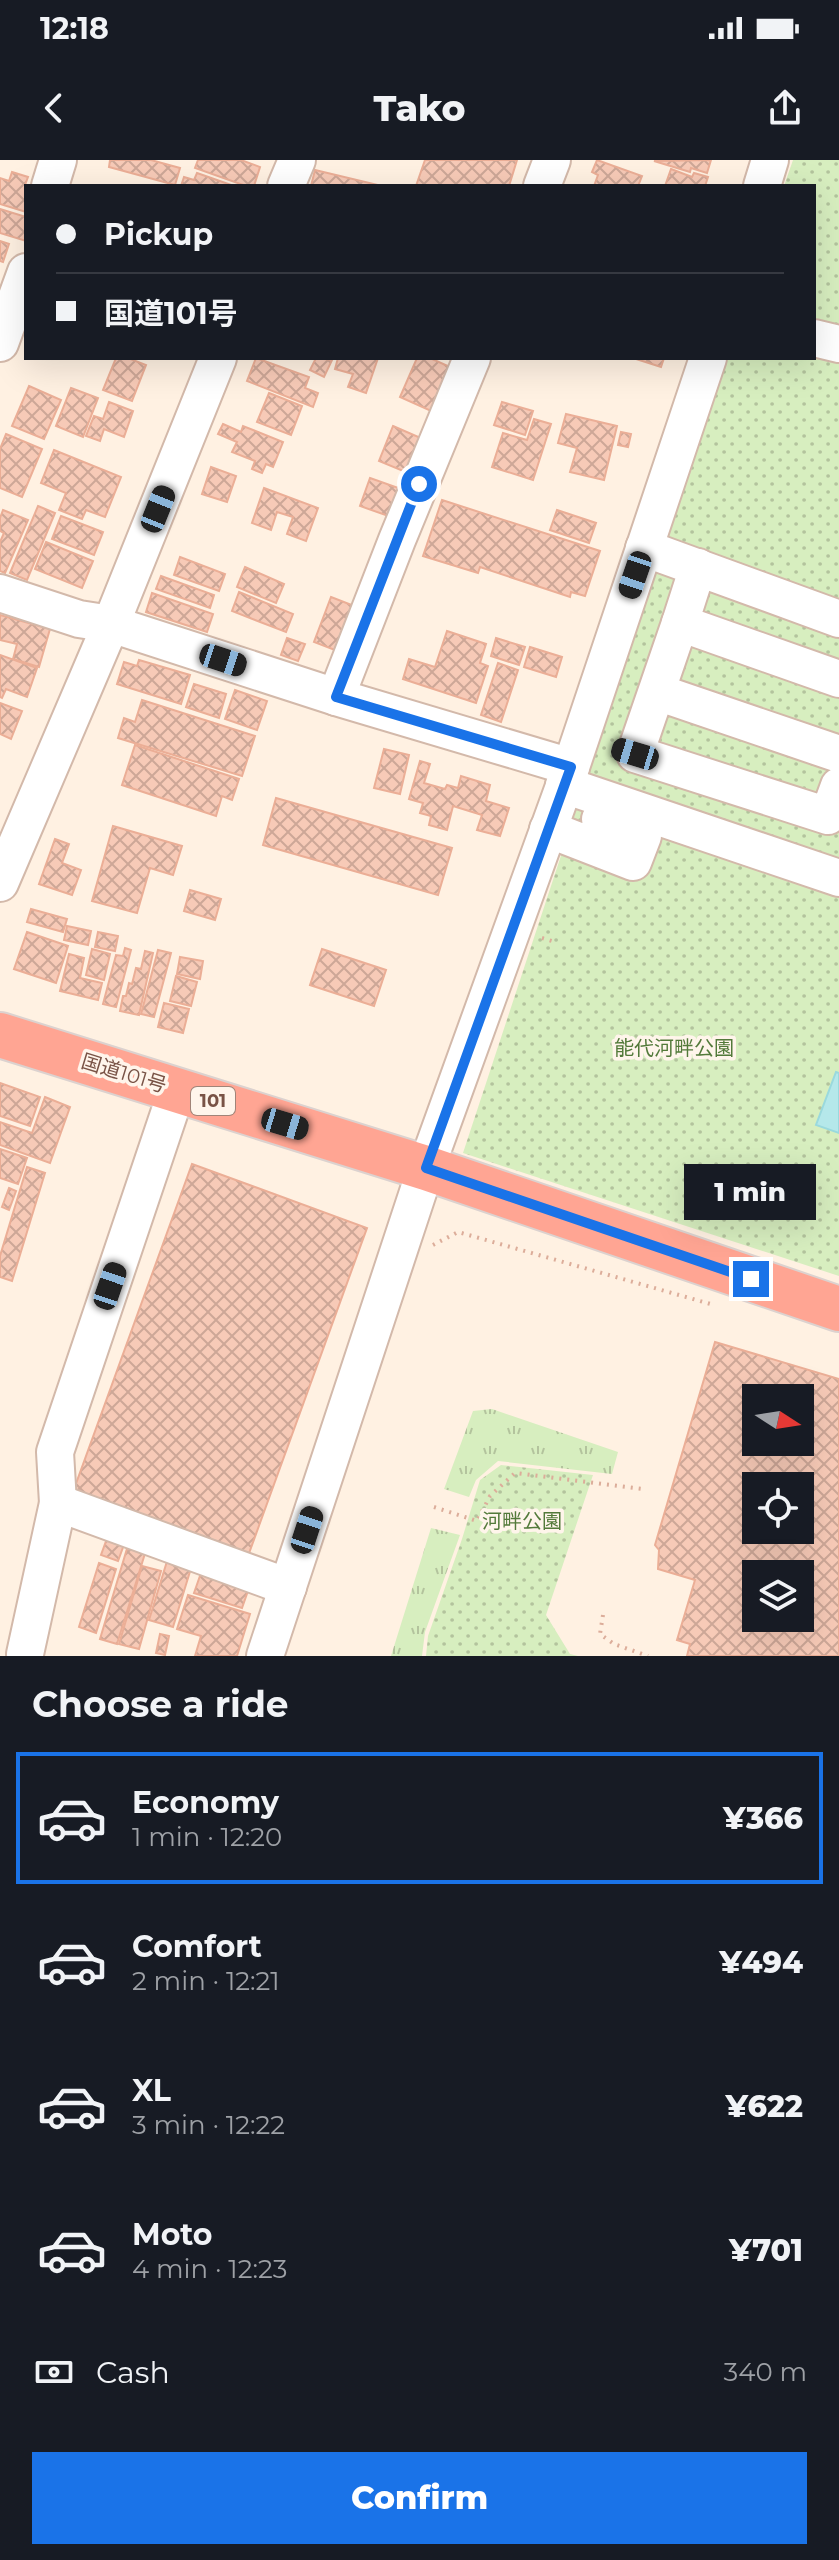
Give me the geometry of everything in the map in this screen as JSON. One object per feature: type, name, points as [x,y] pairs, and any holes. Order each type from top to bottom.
[{"type":"highway","name":"国道101号","points":[[0,1035],[426,1168],[839,1309]]},
{"type":"street","points":[[51,184],[58,160]]},
{"type":"street","points":[[287,184],[297,160]]},
{"type":"street","points":[[543,184],[552,160]]},
{"type":"street","points":[[763,184],[770,160]]},
{"type":"street","points":[[0,343],[24,277]]},
{"type":"street","points":[[816,338],[839,344]]},
{"type":"street","points":[[0,883],[111,624],[217,360]]},
{"type":"street","points":[[336,697],[402,526],[471,360]]},
{"type":"street","points":[[265,1656],[426,1168],[564,784],[707,360]]},
{"type":"street","points":[[644,548],[839,619]]},
{"type":"street","points":[[635,754],[698,567]]},
{"type":"street","points":[[0,593],[79,619],[111,624],[336,697],[564,784],[839,878]]},
{"type":"street","points":[[680,623],[839,679]]},
{"type":"street","points":[[657,692],[839,754]]},
{"type":"street","points":[[564,784],[635,754],[828,816],[839,786]]},
{"type":"street","points":[[19,1653],[58,1503],[55,1452],[177,1090]]},
{"type":"street","points":[[58,1503],[288,1587]]},
{"type":"path","points":[[423,1249],[458,1232],[716,1305]]},
{"type":"path","points":[[434,1507],[477,1521],[490,1496],[515,1473],[643,1489]]},
{"type":"path","points":[[603,1615],[600,1634],[614,1644],[648,1656]]},
{"type":"green space","points":[[793,160],[839,160],[839,344],[816,338],[816,184],[785,184]]},
{"type":"green space","name":"能代河畔公園","points":[[816,340],[839,346],[839,1276],[463,1153],[724,360],[816,360]]},
{"type":"green space","points":[[492,1409],[618,1452],[612,1474],[498,1461],[476,1480],[469,1497],[444,1489],[473,1411]]},
{"type":"green space","name":"河畔公園","points":[[501,1465],[593,1475],[546,1615],[570,1654],[578,1656],[426,1656],[428,1636],[480,1480]]},
{"type":"green space","points":[[431,1528],[460,1535],[425,1632],[422,1656],[391,1656]]},
{"type":"water","points":[[836,1072],[839,1073],[839,1133],[816,1125]]},
{"type":"building","points":[[110,160],[151,160],[180,168],[175,184],[171,184],[109,167]]},
{"type":"building","points":[[198,160],[241,160],[260,167],[255,184],[240,184],[195,168]]},
{"type":"building","points":[[425,160],[517,160],[510,184],[417,184]]},
{"type":"building","points":[[597,160],[642,176],[639,184],[595,184],[598,175],[592,172]]},
{"type":"building","points":[[711,160],[707,173],[691,168],[690,172],[654,161]]},
{"type":"building","points":[[671,169],[692,177],[694,173],[708,177],[706,184],[666,184]]},
{"type":"building","points":[[315,170],[374,184],[312,184]]},
{"type":"building","points":[[12,172],[28,177],[24,184],[24,211],[0,204],[0,178],[9,181]]},
{"type":"building","points":[[197,173],[228,184],[182,184],[184,177],[194,180]]},
{"type":"building","points":[[0,209],[24,216],[24,240],[0,233]]},
{"type":"building","points":[[0,241],[9,244],[3,262],[0,261]]},
{"type":"building","points":[[115,360],[133,360],[146,365],[132,401],[103,390]]},
{"type":"building","points":[[255,360],[262,360],[309,377],[305,388],[318,393],[313,407],[247,381]]},
{"type":"building","points":[[315,360],[332,360],[324,377],[310,370]]},
{"type":"building","points":[[337,360],[377,360],[366,393],[348,387],[353,374],[335,369]]},
{"type":"building","points":[[416,360],[434,360],[459,371],[440,415],[400,397]]},
{"type":"building","points":[[639,360],[663,360],[661,367]]},
{"type":"building","points":[[29,386],[61,400],[44,439],[12,426]]},
{"type":"building","points":[[71,388],[98,398],[83,437],[56,426]]},
{"type":"building","points":[[269,393],[302,406],[291,435],[257,422]]},
{"type":"building","points":[[109,402],[133,411],[124,437],[104,429],[100,441],[86,436],[94,416],[103,419]]},
{"type":"building","points":[[502,402],[533,411],[525,435],[494,425]]},
{"type":"building","points":[[566,414],[617,426],[604,480],[570,472],[577,448],[558,443]]},
{"type":"building","points":[[534,419],[551,424],[533,480],[492,467],[503,433],[527,440]]},
{"type":"building","points":[[223,424],[241,432],[243,426],[283,442],[273,467],[266,464],[262,473],[252,469],[255,461],[232,452],[237,442],[218,434]]},
{"type":"building","points":[[393,426],[423,439],[408,473],[379,461]]},
{"type":"building","points":[[621,432],[631,434],[628,447],[618,445]]},
{"type":"building","points":[[6,434],[42,449],[22,497],[0,488],[0,449]]},
{"type":"building","points":[[54,450],[121,477],[105,517],[86,510],[82,519],[59,510],[66,493],[41,483]]},
{"type":"building","points":[[211,467],[236,476],[227,502],[202,494]]},
{"type":"building","points":[[370,478],[407,491],[397,519],[360,506]]},
{"type":"building","points":[[264,488],[318,508],[306,541],[287,534],[293,517],[277,512],[271,530],[252,523]]},
{"type":"building","points":[[442,500],[600,551],[585,596],[571,592],[570,597],[480,567],[478,573],[423,556]]},
{"type":"building","points":[[38,506],[55,513],[27,580],[10,573]]},
{"type":"building","points":[[3,510],[28,520],[5,573],[0,571],[0,542],[4,533],[0,531],[0,518]]},
{"type":"building","points":[[557,510],[596,523],[589,543],[550,530]]},
{"type":"building","points":[[61,516],[103,532],[94,555],[52,539]]},
{"type":"building","points":[[46,542],[93,561],[82,588],[35,569]]},
{"type":"building","points":[[180,557],[225,574],[219,591],[174,575]]},
{"type":"building","points":[[245,567],[284,584],[276,603],[237,587]]},
{"type":"building","points":[[161,576],[214,595],[210,608],[156,589]]},
{"type":"building","points":[[239,592],[293,614],[286,632],[232,611]]},
{"type":"building","points":[[152,593],[213,614],[207,632],[146,612]]},
{"type":"building","points":[[331,597],[357,607],[340,652],[314,642]]},
{"type":"building","points":[[0,615],[50,629],[39,667],[13,659],[17,644],[0,640]]},
{"type":"building","points":[[447,631],[486,644],[480,663],[488,666],[476,703],[403,679],[409,659],[435,667]]},
{"type":"building","points":[[287,638],[305,644],[298,661],[281,655]]},
{"type":"building","points":[[496,638],[525,647],[519,665],[491,656]]},
{"type":"building","points":[[530,647],[562,657],[556,677],[524,667]]},
{"type":"building","points":[[0,655],[37,668],[27,697],[6,689],[0,697]]},
{"type":"building","points":[[139,660],[190,675],[181,704],[117,684],[124,662],[137,666]]},
{"type":"building","points":[[498,663],[518,670],[501,722],[481,715]]},
{"type":"building","points":[[194,684],[226,694],[219,718],[186,707]]},
{"type":"building","points":[[235,690],[267,701],[257,730],[225,719]]},
{"type":"building","points":[[142,700],[255,736],[242,776],[118,738],[124,718],[135,722]]},
{"type":"building","points":[[0,703],[22,711],[11,739],[0,734]]},
{"type":"building","points":[[135,745],[239,779],[232,800],[222,796],[216,816],[122,785]]},
{"type":"building","points":[[384,749],[409,755],[400,794],[374,788]]},
{"type":"building","points":[[420,761],[430,764],[424,783],[445,789],[447,785],[458,788],[461,776],[490,785],[486,801],[509,808],[500,836],[477,830],[482,815],[453,806],[447,830],[429,825],[431,816],[420,813],[423,803],[409,799]]},
{"type":"building","points":[[276,798],[452,848],[438,895],[263,845]]},
{"type":"building","points":[[113,826],[182,846],[173,875],[150,868],[137,913],[92,901]]},
{"type":"building","points":[[55,839],[69,844],[62,863],[81,870],[72,895],[39,884]]},
{"type":"building","points":[[190,890],[221,899],[215,920],[184,911]]},
{"type":"building","points":[[31,909],[67,919],[63,932],[27,922]]},
{"type":"building","points":[[67,926],[91,931],[88,945],[64,940]]},
{"type":"building","points":[[27,932],[68,946],[56,983],[14,969]]},
{"type":"building","points":[[98,932],[118,936],[115,951],[95,947]]},
{"type":"building","points":[[125,948],[131,950],[116,1007],[103,1004],[116,955],[123,956]]},
{"type":"building","points":[[92,949],[110,954],[104,980],[86,975]]},
{"type":"building","points":[[322,949],[386,970],[374,1006],[310,985]]},
{"type":"building","points":[[158,950],[171,953],[154,1017],[141,1014]]},
{"type":"building","points":[[145,951],[153,953],[139,1015],[120,1011],[123,996],[126,996],[129,983],[132,984],[136,968],[141,969]]},
{"type":"building","points":[[69,954],[84,958],[80,978],[102,983],[98,1000],[60,991]]},
{"type":"building","points":[[180,957],[203,961],[200,979],[177,974]]},
{"type":"building","points":[[176,976],[197,982],[191,1006],[170,1001]]},
{"type":"building","points":[[164,1003],[189,1009],[183,1033],[158,1027]]},
{"type":"building","points":[[0,1083],[40,1097],[30,1126],[0,1116]]},
{"type":"building","points":[[45,1097],[70,1107],[50,1163],[0,1145],[0,1122],[32,1133]]},
{"type":"building","points":[[0,1149],[27,1158],[18,1184],[0,1178]]},
{"type":"building","points":[[192,1164],[367,1228],[248,1556],[73,1492]]},
{"type":"building","points":[[27,1167],[45,1173],[12,1281],[0,1277],[0,1256]]},
{"type":"building","points":[[9,1188],[16,1191],[9,1210],[2,1207]]},
{"type":"building","points":[[715,1342],[839,1379],[839,1656],[687,1656],[690,1644],[677,1640],[695,1580],[658,1569],[659,1550],[655,1545]]},
{"type":"building","points":[[109,1533],[126,1539],[118,1561],[101,1555]]},
{"type":"building","points":[[129,1542],[147,1547],[117,1644],[100,1639]]},
{"type":"building","points":[[168,1558],[192,1565],[173,1627],[149,1620]]},
{"type":"building","points":[[99,1563],[116,1569],[96,1633],[79,1627]]},
{"type":"building","points":[[142,1566],[161,1571],[139,1649],[119,1644]]},
{"type":"building","points":[[201,1573],[249,1588],[242,1608],[194,1593]]},
{"type":"building","points":[[188,1595],[250,1614],[237,1656],[195,1656],[201,1636],[177,1629]]},
{"type":"building","points":[[160,1634],[169,1636],[165,1655],[156,1653]]},
{"type":"route","points":[[419,484],[336,697],[571,767],[426,1168],[751,1279]]}]
